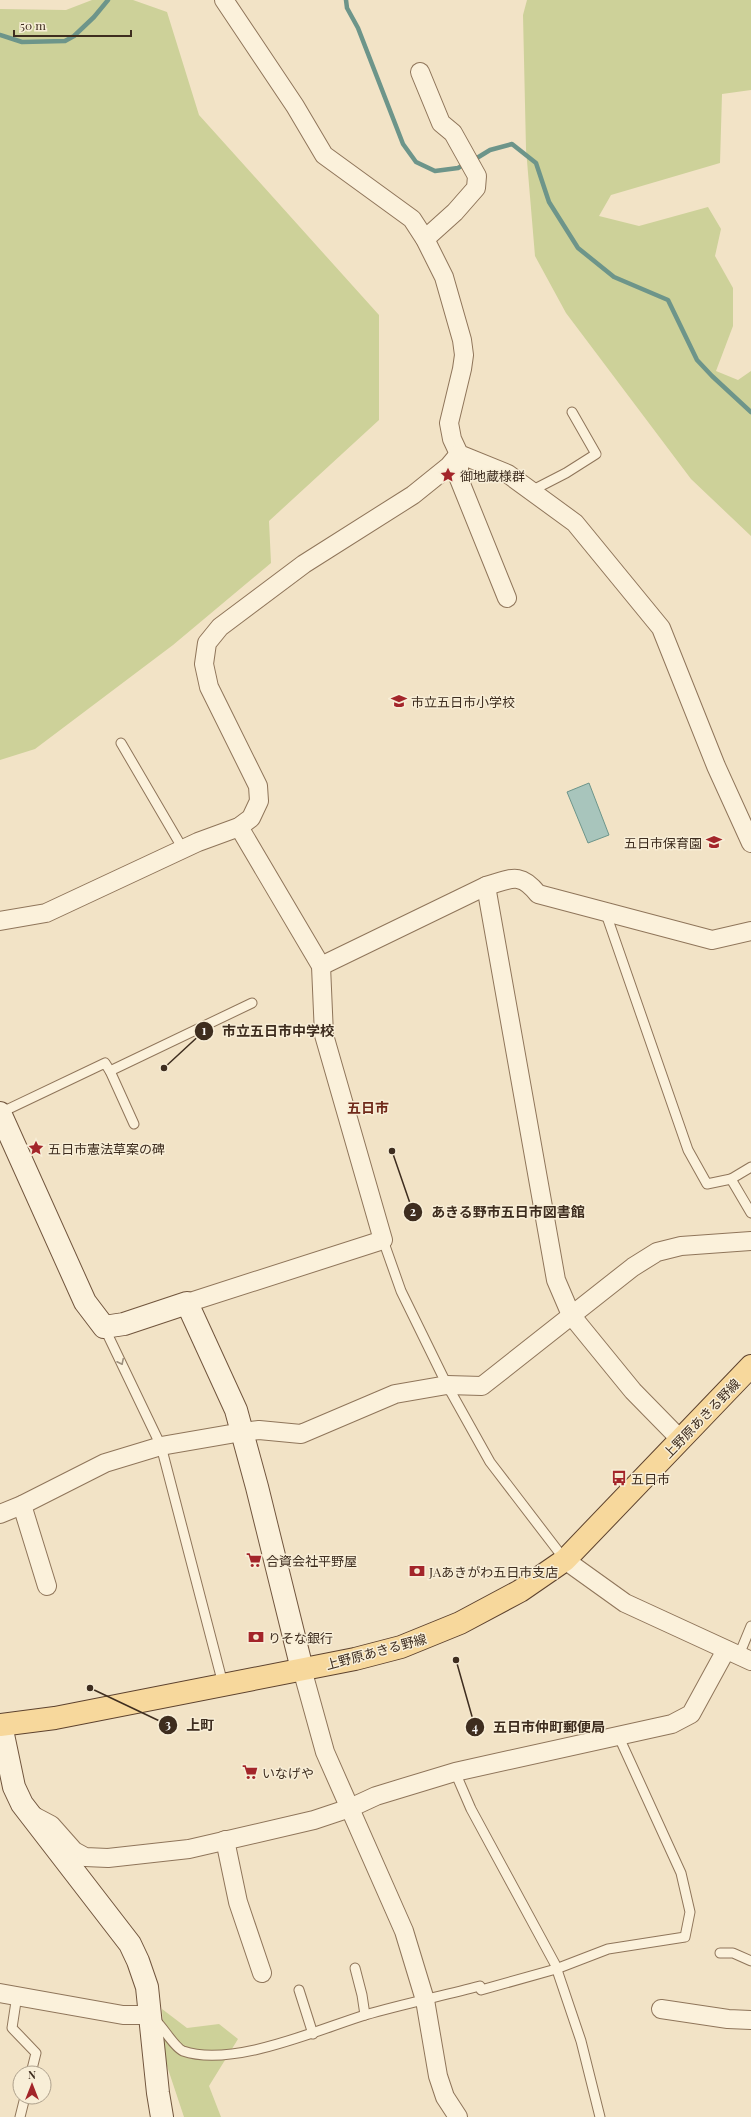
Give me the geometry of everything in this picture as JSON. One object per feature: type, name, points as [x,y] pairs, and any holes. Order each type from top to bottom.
[{"type":"main road","name":"上野原あきる野線","points":[[0,1725],[55,1718],[355,1659],[433,1636],[520,1591],[565,1560],[751,1366]]},
{"type":"street","points":[[224,0],[295,106],[324,155],[412,219],[425,239],[444,277],[462,340],[462,369],[449,423],[452,439],[459,454],[459,479],[507,598]]},
{"type":"street","points":[[420,72],[441,123],[453,133],[477,176],[476,188],[455,212],[425,239]]},
{"type":"street","points":[[459,454],[508,474],[575,523],[662,628],[716,766],[751,843]]},
{"type":"street","points":[[0,921],[46,913],[183,849],[239,827],[251,818],[259,801],[258,786],[209,687],[204,664],[207,644],[220,627],[304,564],[413,495],[449,466],[459,454]]},
{"type":"street","points":[[0,1113],[84,1302],[104,1327],[124,1324],[383,1240],[324,1035],[321,966],[239,827]]},
{"type":"street","points":[[321,966],[486,886],[514,878],[528,882],[538,894],[712,940],[751,931]]},
{"type":"street","points":[[486,886],[556,1280],[571,1315],[633,1391],[681,1440]]},
{"type":"street","points":[[0,1514],[22,1505],[105,1463],[161,1446],[259,1430],[301,1434],[395,1394],[447,1385],[482,1386],[633,1267],[657,1252],[681,1246],[751,1241]]},
{"type":"street","points":[[187,1303],[236,1410],[302,1669],[325,1752],[404,1931],[425,2000],[438,2076],[445,2097],[458,2117]]},
{"type":"street","points":[[22,1505],[47,1586]]},
{"type":"street","points":[[31,1815],[51,1825],[74,1851],[85,1857],[108,1858],[188,1849],[314,1820],[350,1808],[376,1796],[455,1772],[618,1734],[672,1724],[691,1714],[738,1656],[625,1603],[565,1560]]},
{"type":"street","points":[[0,1725],[14,1787],[22,1804],[130,1944],[138,1961],[147,1987],[162,2117]]},
{"type":"street","points":[[225,1840],[238,1902],[262,1973]]},
{"type":"street","points":[[8,1994],[123,2015],[150,2015]]},
{"type":"street","points":[[661,2009],[728,2019],[751,2020]]},
{"type":"lane","points":[[531,491],[566,474],[596,454],[572,412]]},
{"type":"lane","points":[[121,743],[183,849]]},
{"type":"lane","points":[[605,911],[688,1150],[707,1184],[731,1179],[751,1167]]},
{"type":"lane","points":[[110,1071],[252,1003]]},
{"type":"lane","points":[[0,1113],[105,1063],[134,1124]]},
{"type":"lane","points":[[731,1179],[751,1213]]},
{"type":"lane","points":[[383,1240],[401,1291],[447,1385],[490,1462],[565,1560]]},
{"type":"lane","points":[[104,1327],[161,1446],[222,1684]]},
{"type":"lane","points":[[738,1656],[751,1626]]},
{"type":"lane","points":[[150,2015],[181,2050],[196,2055],[224,2054],[272,2046],[312,2034],[365,2015],[480,1986],[481,1990],[556,1969],[608,1949],[685,1937],[690,1912],[681,1873],[618,1734]]},
{"type":"lane","points":[[455,1772],[471,1809],[556,1969],[581,2042],[600,2117]]},
{"type":"lane","points":[[720,1953],[733,1954],[751,1961]]},
{"type":"lane","points":[[355,1968],[365,2015]]},
{"type":"lane","points":[[299,1990],[312,2034]]},
{"type":"lane","points":[[8,1994],[12,2028],[36,2053],[33,2065]]},
{"type":"lane","points":[[20,2117],[23,2105]]},
{"type":"green space","points":[[92,0],[133,0],[167,12],[199,115],[379,315],[379,420],[269,521],[271,563],[173,645],[35,749],[0,760],[0,9],[66,10]]},
{"type":"green space","points":[[527,0],[751,0],[751,90],[722,94],[720,163],[611,195],[599,216],[639,226],[708,207],[721,229],[715,256],[733,288],[733,326],[716,371],[738,380],[751,371],[751,536],[691,479],[566,313],[535,256],[526,149],[523,15]]},
{"type":"green space","points":[[162,2009],[187,2028],[219,2024],[238,2039],[209,2086],[221,2117],[184,2117],[165,2060]]},
{"type":"water","points":[[589,783],[609,835],[588,843],[567,792]]},
{"type":"waterway","points":[[0,35],[22,42],[65,41],[74,36],[94,17],[108,0]]},
{"type":"waterway","points":[[346,0],[347,8],[358,28],[403,144],[416,162],[435,171],[458,168],[465,164]]},
{"type":"waterway","points":[[472,161],[490,150],[512,144],[536,163],[549,202],[578,248],[614,277],[668,300],[697,360],[751,412]]},
{"type":"place","name":"御地蔵様群","points":[[448,475]]},
{"type":"place","name":"市立五日市小学校","points":[[399,701]]},
{"type":"place","name":"五日市保育園","points":[[714,842]]},
{"type":"place","name":"市立五日市中学校","points":[[164,1068]]},
{"type":"place","name":"五日市憲法草案の碑","points":[[36,1148]]},
{"type":"place","name":"あきる野市五日市図書館","points":[[392,1151]]},
{"type":"place","name":"五日市","points":[[619,1478]]},
{"type":"place","name":"合資会社平野屋","points":[[254,1560]]},
{"type":"place","name":"JAあきがわ五日市支店","points":[[417,1571]]},
{"type":"place","name":"りそな銀行","points":[[256,1637]]},
{"type":"place","name":"五日市仲町郵便局","points":[[456,1660]]},
{"type":"place","name":"上町","points":[[90,1688]]},
{"type":"place","name":"いなげや","points":[[250,1772]]},
{"type":"district","name":"五日市","points":[[368,1107]]}]
